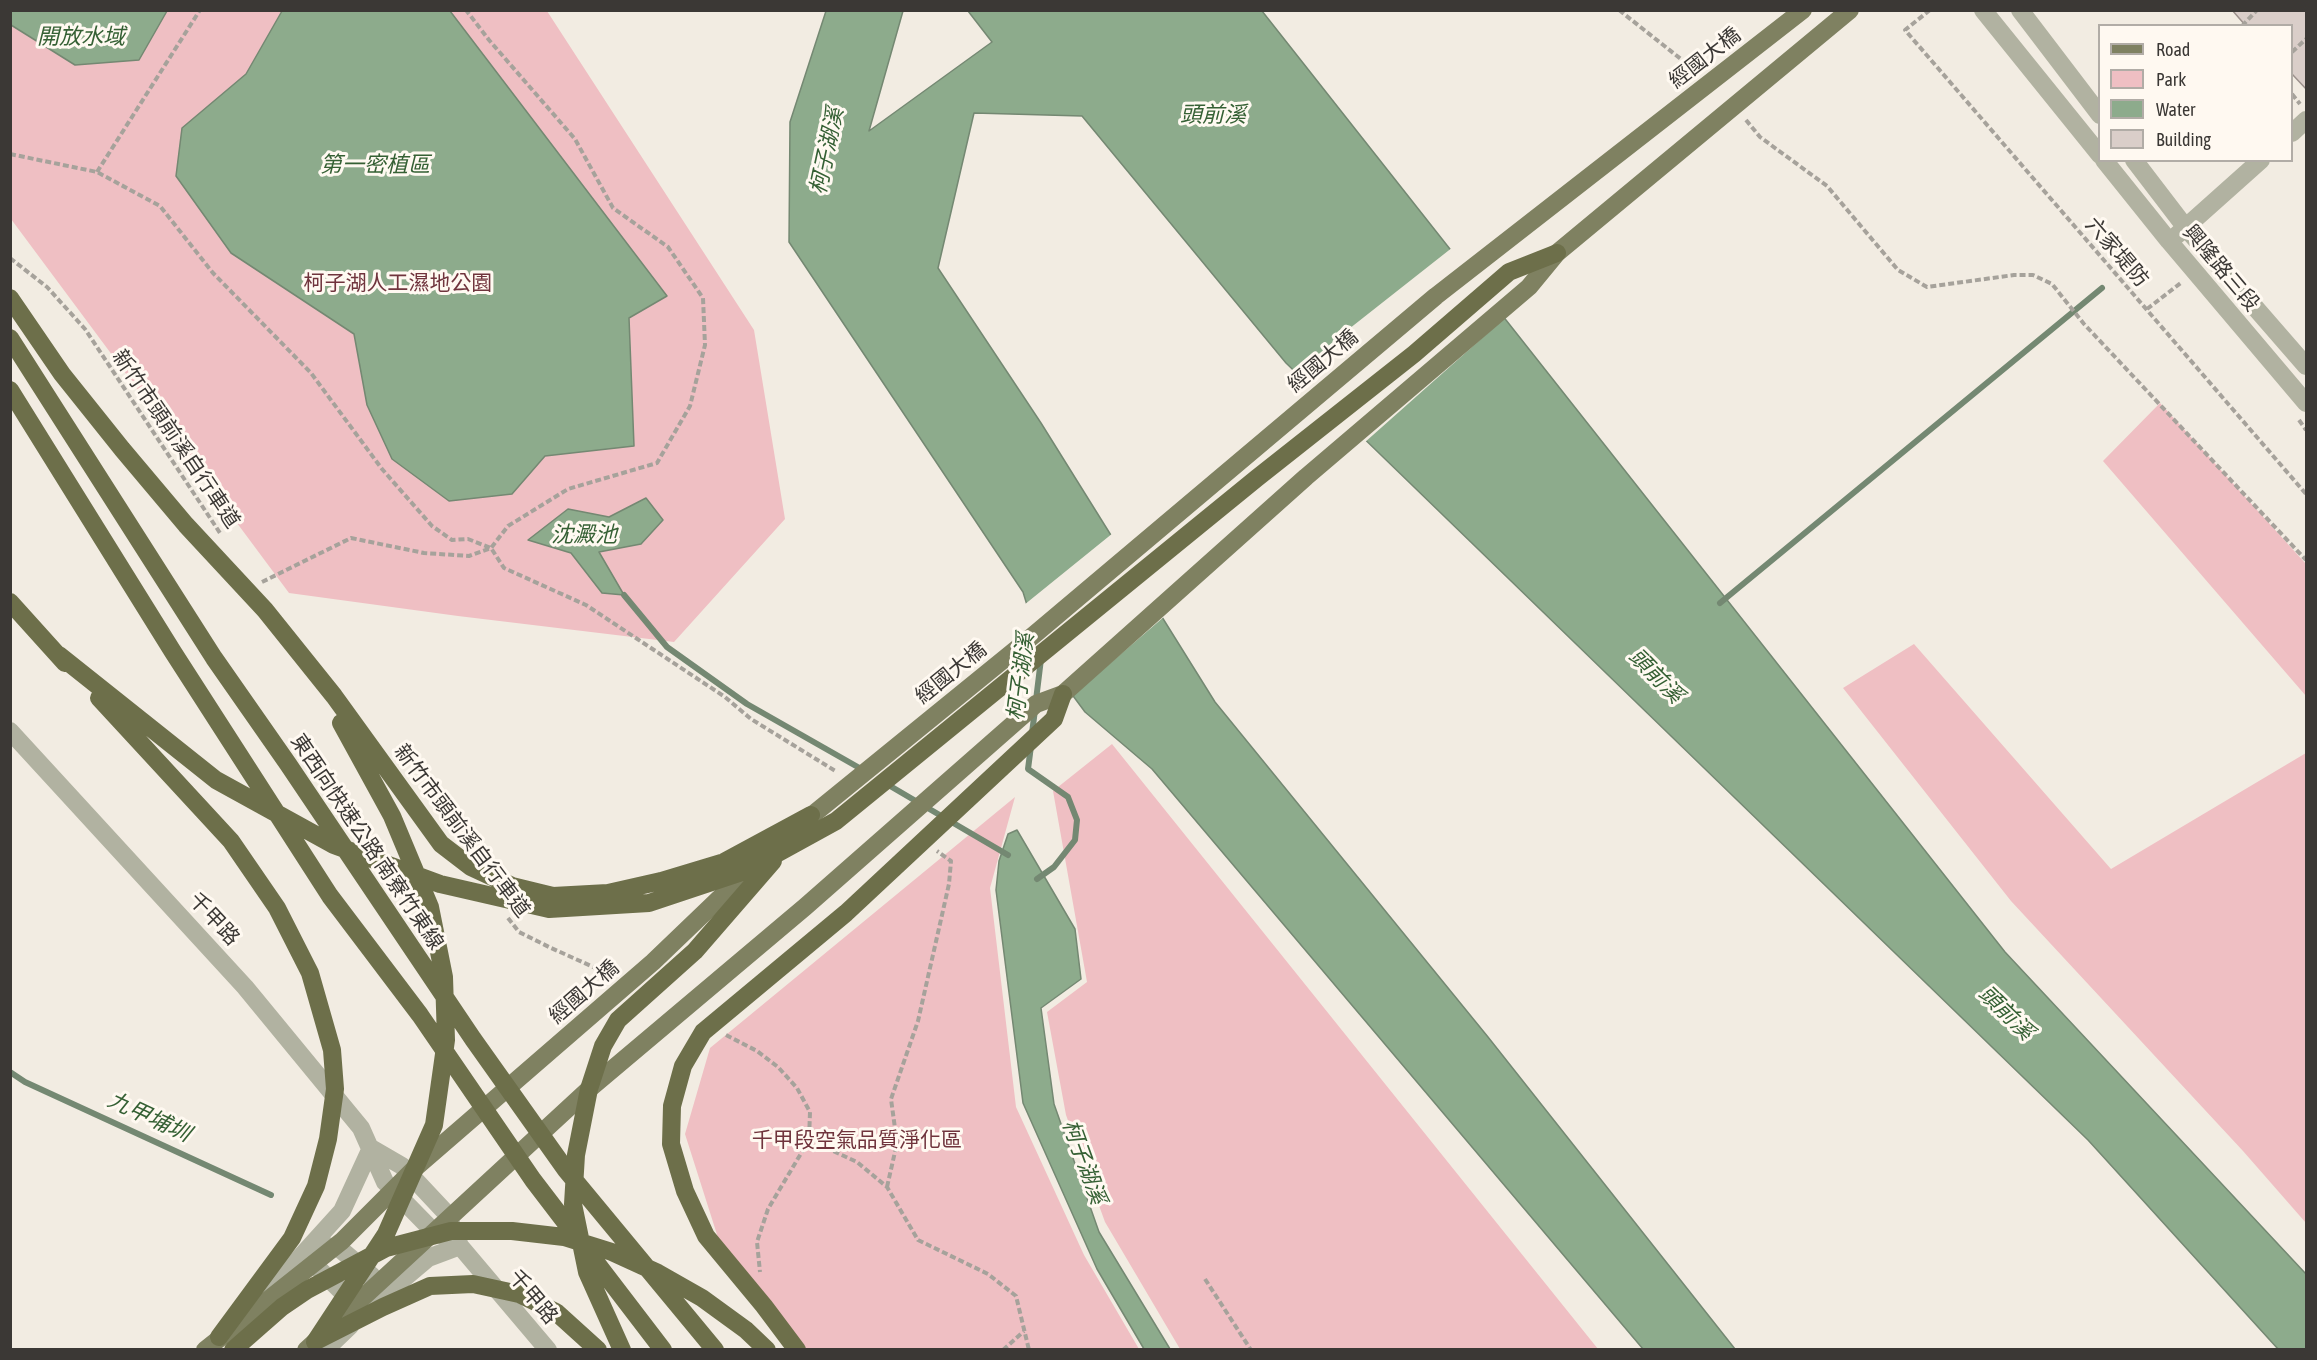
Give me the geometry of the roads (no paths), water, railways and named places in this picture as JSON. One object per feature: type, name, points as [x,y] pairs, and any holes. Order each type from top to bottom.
[{"type":"highway","points":[[59,655],[216,780],[334,845],[440,884],[549,909],[649,903],[745,871],[836,821],[1257,478],[1414,354],[1509,272],[1557,253]]},
{"type":"highway","points":[[10,298],[63,374],[122,449],[186,525],[265,610],[334,696],[441,844],[471,867],[512,886],[553,896],[608,893],[661,881],[724,862],[810,815]]},
{"type":"highway","name":"東西向快速公路 南寮竹東線","points":[[10,338],[214,658],[473,1039],[566,1170],[715,1350]]},
{"type":"highway","points":[[10,390],[173,652],[330,896],[420,1015],[533,1180],[663,1350]]},
{"type":"highway","points":[[10,602],[231,841],[277,908],[310,973],[332,1050],[335,1089],[328,1139],[315,1186],[292,1238],[222,1345]]},
{"type":"highway","points":[[265,610],[342,726],[392,816],[430,907],[444,977],[446,1040],[434,1125],[386,1234],[315,1347]]},
{"type":"highway","points":[[797,1350],[706,1236],[684,1191],[671,1144],[672,1106],[683,1066],[703,1032],[846,913],[1054,719],[1063,694]]},
{"type":"highway","points":[[622,1350],[587,1272],[573,1204],[576,1155],[589,1089],[603,1046],[618,1020],[696,951],[810,815]]},
{"type":"highway","points":[[222,1345],[307,1290],[386,1248],[451,1231],[512,1231],[564,1238],[612,1252],[658,1273],[702,1298],[746,1330],[767,1350]]},
{"type":"highway","points":[[315,1347],[383,1307],[430,1286],[473,1284],[519,1293],[556,1312],[598,1350]]},
{"type":"main road","name":"經國大橋","points":[[206,1350],[222,1345],[342,1241],[414,1169],[653,962],[725,892],[810,815],[1035,634],[1436,296],[1803,10]]},
{"type":"main road","points":[[315,1347],[589,1089],[805,907],[1036,704],[1063,694],[1306,477],[1529,287],[1557,253],[1850,10]]},
{"type":"street","points":[[1983,10],[2098,153]]},
{"type":"street","points":[[2020,10],[2098,112]]},
{"type":"street","points":[[2293,133],[2307,120]]},
{"type":"street","name":"興隆路三段","points":[[2106,162],[2169,241],[2307,403]]},
{"type":"street","name":"興隆路三段","points":[[2136,162],[2186,228],[2307,366]]},
{"type":"street","points":[[2169,241],[2259,162]]},
{"type":"street","name":"千甲路","points":[[10,731],[245,987],[361,1128],[371,1148],[402,1166],[447,1214],[460,1246],[548,1350]]},
{"type":"street","points":[[222,1345],[342,1211],[371,1148]]},
{"type":"street","points":[[314,1243],[318,1268],[349,1299],[375,1302]]},
{"type":"street","points":[[314,1243],[340,1249],[372,1276],[375,1302]]},
{"type":"street","points":[[315,1347],[428,1258],[460,1246]]},
{"type":"water","name":"開放水域","points":[[10,11],[167,11],[139,60],[75,65],[11,25]]},
{"type":"water","name":"第一密植區","points":[[282,11],[450,11],[667,296],[629,318],[634,446],[545,456],[512,494],[449,501],[392,459],[367,405],[354,334],[231,253],[176,176],[182,128],[246,74]]},
{"type":"water","name":"頭前溪","points":[[826,11],[903,11],[869,131],[992,42],[968,11],[1262,11],[2005,952],[2306,1274],[2306,1349],[2278,1349],[2088,1140],[1286,363],[1082,116],[974,113],[938,268],[1041,423],[1215,702],[1488,1037],[1735,1349],[1643,1349],[1152,769],[1085,712],[1042,654],[1023,592],[789,242],[790,122]]},
{"type":"water","name":"沈澱池","points":[[646,498],[663,520],[641,544],[599,552],[624,595],[602,593],[571,553],[528,540],[568,509],[609,517]]},
{"type":"water","points":[[1017,830],[1075,929],[1081,979],[1041,1008],[1054,1104],[1099,1232],[1170,1349],[1144,1349],[1097,1269],[1023,1103],[996,890],[999,861],[1008,834]]},
{"type":"waterway","points":[[1720,603],[2102,288]]},
{"type":"waterway","points":[[624,595],[667,647],[747,704],[863,770]]},
{"type":"waterway","name":"柯子湖溪","points":[[1036,700],[1041,659]]},
{"type":"waterway","name":"柯子湖溪","points":[[1032,733],[1035,710]]},
{"type":"waterway","name":"柯子湖溪","points":[[1031,746],[1028,769],[1068,797],[1077,820],[1075,840],[1054,867],[1037,879]]},
{"type":"waterway","points":[[885,783],[1008,855]]},
{"type":"waterway","name":"九甲埔圳","points":[[10,1072],[25,1082],[271,1195]]},
{"type":"park label","name":"柯子湖人工濕地公園","points":[[398,283]]},
{"type":"park label","name":"千甲段空氣品質淨化區","points":[[857,1140]]}]
